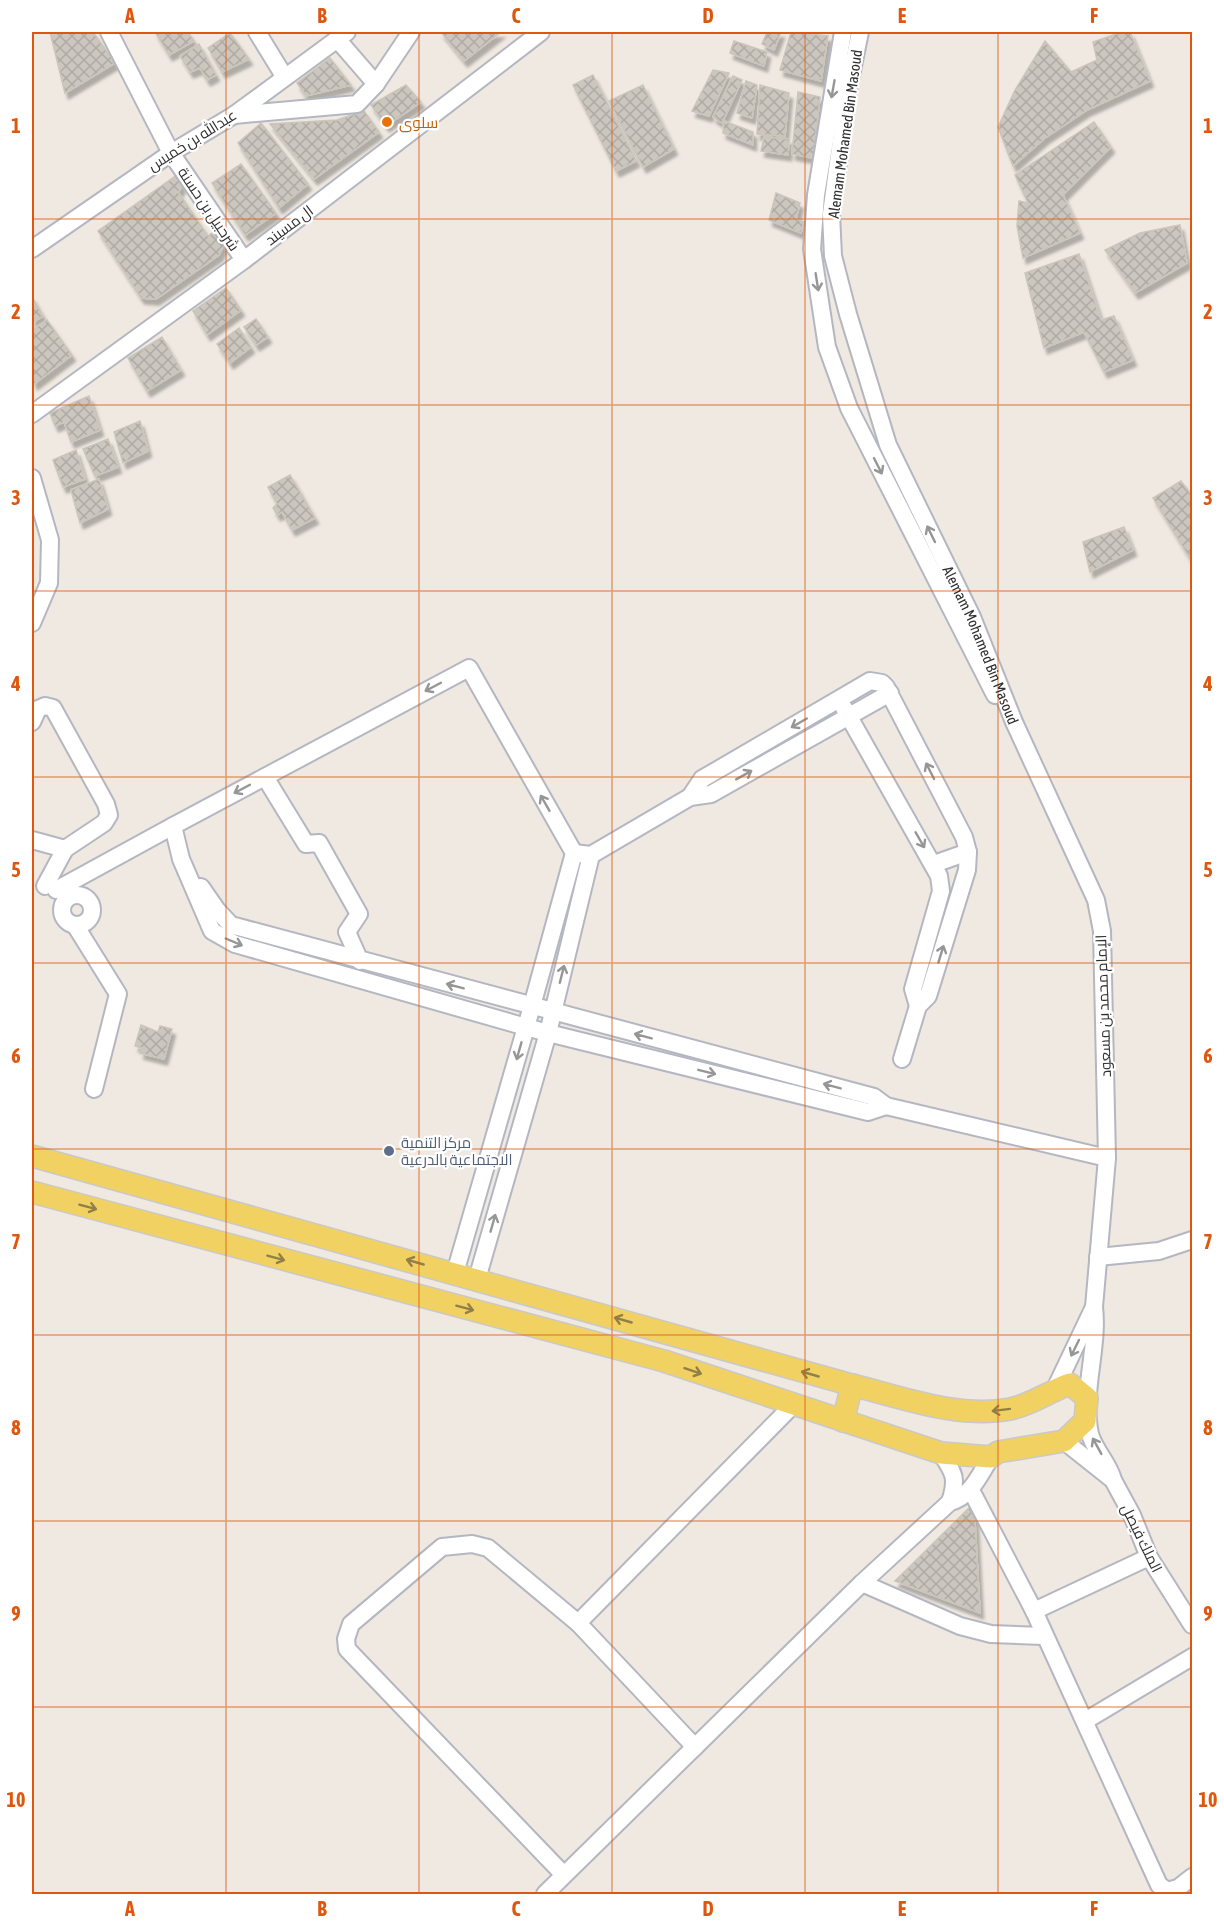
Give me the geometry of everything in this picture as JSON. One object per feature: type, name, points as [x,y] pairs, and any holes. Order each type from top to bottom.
[{"type":"main road","points":[[32,1156],[852,1385],[981,1412],[1012,1409],[1070,1384],[1087,1398],[1085,1421],[1065,1441],[998,1452],[991,1457],[940,1453],[664,1361],[32,1192]]},
{"type":"main road","points":[[664,1361],[671,1334]]},
{"type":"main road","points":[[843,1421],[852,1385]]},
{"type":"street","name":"شرحبيل بن حسنة","points":[[109,32],[171,153],[243,260]]},
{"type":"street","points":[[257,32],[284,76]]},
{"type":"street","points":[[234,115],[357,104],[376,84],[411,32]]},
{"type":"street","name":"ال مسيند","points":[[32,414],[243,260],[541,32]]},
{"type":"street","name":"Alemam Mohamed Bin Masoud","points":[[843,32],[816,195],[812,249],[828,347],[849,408],[987,684],[1014,722]]},
{"type":"street","name":"Alemam Mohamed Bin Masoud","points":[[860,32],[848,90],[831,214],[833,256],[864,371],[888,445],[972,617],[1014,722]]},
{"type":"street","name":"عبدالله بن خميس","points":[[33,244],[171,153],[234,115],[342,35]]},
{"type":"street","points":[[342,35],[376,84]]},
{"type":"street","points":[[838,378],[838,358],[844,353],[852,354],[864,371]]},
{"type":"street","points":[[32,478],[50,540],[49,583],[32,623]]},
{"type":"street","points":[[50,889],[469,668],[574,853],[455,1273]]},
{"type":"street","points":[[574,853],[591,855],[690,796],[702,779],[870,681],[882,683],[890,693],[964,837],[968,852],[967,870],[928,996],[918,1006],[902,1059]]},
{"type":"street","points":[[690,796],[711,794],[890,693]]},
{"type":"street","points":[[839,699],[939,876],[941,891],[913,989],[918,1006]]},
{"type":"street","points":[[32,722],[38,709],[45,706],[53,708],[106,804],[109,814],[104,823],[65,849],[50,889],[66,920],[75,925],[118,994],[94,1089]]},
{"type":"street","name":"الإمام محمد بن مسعود","points":[[1014,722],[1096,900],[1101,931],[1107,1158],[1094,1306],[1097,1331],[1089,1395]]},
{"type":"street","points":[[265,777],[306,844],[319,843],[359,914],[347,932],[360,961]]},
{"type":"street","points":[[173,826],[181,859],[212,931],[235,944],[548,1033],[868,1112],[886,1106]]},
{"type":"street","points":[[32,840],[65,849]]},
{"type":"street","points":[[934,864],[968,852]]},
{"type":"street","points":[[477,1279],[548,1033],[591,855]]},
{"type":"street","points":[[181,859],[216,910],[231,925],[874,1097],[886,1106],[1107,1158]]},
{"type":"street","points":[[50,889],[82,896],[92,907],[88,920],[75,925]]},
{"type":"street","points":[[1098,1257],[1160,1251],[1192,1240]]},
{"type":"street","name":"الإمام محمد بن مسعود","points":[[1055,1389],[1094,1306]]},
{"type":"street","name":"الملك فيصل","points":[[1089,1395],[1090,1435],[1132,1515],[1149,1557],[1192,1625]]},
{"type":"street","points":[[578,1623],[793,1405]]},
{"type":"street","points":[[1065,1441],[1113,1480]]},
{"type":"street","points":[[545,1894],[862,1583],[950,1502],[956,1485],[953,1472],[940,1453]]},
{"type":"street","points":[[950,1502],[959,1500],[969,1491],[991,1457]]},
{"type":"street","points":[[969,1491],[974,1496],[1034,1611],[1043,1636],[1085,1720],[1159,1885],[1167,1891],[1178,1888],[1192,1877]]},
{"type":"street","points":[[564,1875],[347,1648],[346,1639],[351,1624],[442,1547],[461,1544],[488,1548],[578,1623],[695,1747]]},
{"type":"street","points":[[1034,1611],[1149,1557]]},
{"type":"street","points":[[862,1583],[960,1626],[991,1634],[1043,1636]]},
{"type":"street","points":[[1085,1720],[1192,1657]]},
{"type":"building","points":[[50,32],[93,32],[115,63],[65,93]]},
{"type":"building","points":[[155,32],[188,32],[194,41],[169,55]]},
{"type":"building","points":[[441,32],[501,32],[464,61]]},
{"type":"building","points":[[767,32],[781,32],[774,50],[762,44]]},
{"type":"building","points":[[791,32],[828,36],[821,81],[780,70]]},
{"type":"building","points":[[1122,32],[1130,32],[1150,81],[1087,110],[1045,138],[1013,166],[998,127],[1015,90],[1045,41],[1071,72],[1097,60],[1093,42]]},
{"type":"building","points":[[230,33],[249,59],[222,72],[208,48]]},
{"type":"building","points":[[734,41],[767,52],[764,66],[730,53]]},
{"type":"building","points":[[199,44],[216,75],[207,80],[200,68],[190,72],[180,56]]},
{"type":"building","points":[[330,58],[351,85],[306,96],[297,83]]},
{"type":"building","points":[[713,70],[729,73],[709,116],[692,111]]},
{"type":"building","points":[[593,75],[636,161],[616,171],[573,85]]},
{"type":"building","points":[[733,76],[742,80],[722,123],[713,117]]},
{"type":"building","points":[[746,81],[757,85],[752,118],[737,113]]},
{"type":"building","points":[[406,85],[421,102],[386,126],[371,105]]},
{"type":"building","points":[[643,85],[674,149],[643,167],[609,101]]},
{"type":"building","points":[[760,85],[789,93],[785,136],[757,134]]},
{"type":"building","points":[[798,92],[820,97],[813,158],[792,154]]},
{"type":"building","points":[[364,111],[379,132],[314,179],[270,124],[337,120]]},
{"type":"building","points":[[724,121],[753,132],[753,145],[723,133]]},
{"type":"building","points":[[1094,122],[1111,147],[1063,195],[1080,233],[1023,258],[1017,226],[1019,201],[1028,203],[1015,175]]},
{"type":"building","points":[[261,123],[308,184],[279,208],[238,143]]},
{"type":"building","points":[[764,137],[789,139],[788,155],[761,151]]},
{"type":"building","points":[[241,164],[276,213],[245,235],[212,183]]},
{"type":"building","points":[[177,175],[182,187],[178,192],[208,236],[216,230],[224,245],[219,255],[156,299],[141,298],[98,231]]},
{"type":"building","points":[[776,193],[800,203],[796,219],[804,222],[801,233],[769,220]]},
{"type":"building","points":[[1180,225],[1187,263],[1135,293],[1105,250],[1140,233]]},
{"type":"building","points":[[1079,254],[1101,320],[1114,316],[1133,360],[1104,372],[1084,332],[1044,348],[1025,273]]},
{"type":"building","points":[[226,288],[241,310],[207,335],[193,311]]},
{"type":"building","points":[[32,297],[43,316],[32,323]]},
{"type":"building","points":[[256,319],[268,337],[256,345],[244,327]]},
{"type":"building","points":[[47,320],[72,355],[34,384],[32,379],[32,330]]},
{"type":"building","points":[[239,328],[251,347],[230,363],[217,344]]},
{"type":"building","points":[[162,337],[181,370],[147,391],[128,358]]},
{"type":"building","points":[[89,396],[100,430],[71,442],[64,422],[55,426],[50,413]]},
{"type":"building","points":[[140,421],[148,451],[123,463],[114,432]]},
{"type":"building","points":[[108,439],[118,467],[95,476],[83,449]]},
{"type":"building","points":[[76,450],[85,479],[63,487],[53,460]]},
{"type":"building","points":[[290,475],[315,518],[292,530],[282,512],[277,515],[273,508],[277,504],[268,487]]},
{"type":"building","points":[[99,479],[108,509],[80,523],[71,490]]},
{"type":"building","points":[[1181,481],[1190,493],[1192,492],[1192,562],[1153,498]]},
{"type":"building","points":[[1124,527],[1133,550],[1090,572],[1083,542]]},
{"type":"building","points":[[141,1025],[158,1032],[160,1026],[172,1029],[164,1059],[140,1053],[142,1048],[135,1046]]},
{"type":"building","points":[[974,1503],[980,1613],[895,1581]]},
{"type":"place","name":"سلوى","points":[[387,122]]},
{"type":"place","name":"مركز التنمية الاجتماعية بالدرعية","points":[[389,1151]]}]
